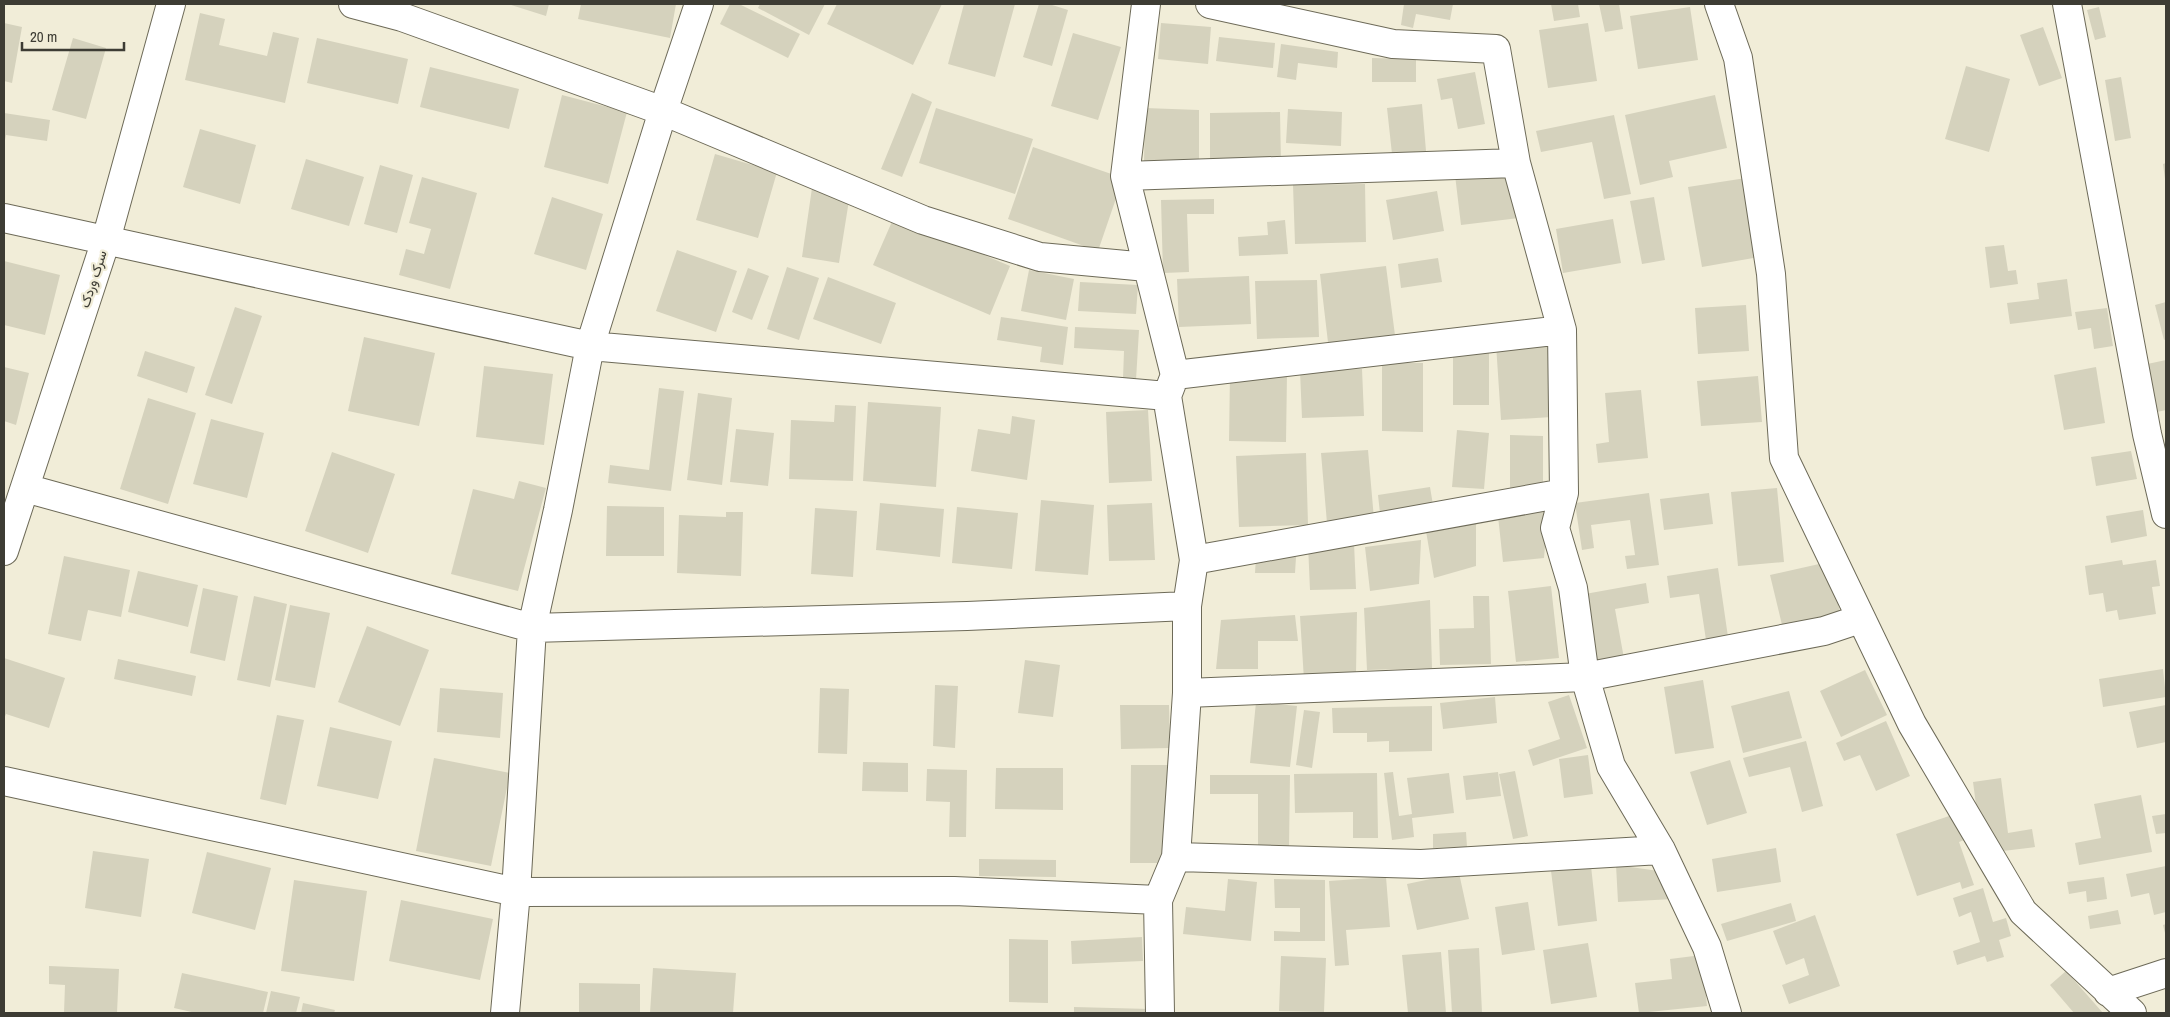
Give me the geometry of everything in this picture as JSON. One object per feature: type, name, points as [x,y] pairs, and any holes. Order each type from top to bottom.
[{"type":"street","name":"سرک وردک","points":[[4,551],[106,240],[170,4]]},
{"type":"street","points":[[354,4],[402,17],[663,110],[923,220],[1040,257],[1147,267]]},
{"type":"street","points":[[505,1013],[516,892],[532,628],[558,510],[590,346],[663,110],[699,4]]},
{"type":"street","points":[[1146,4],[1125,176],[1147,267],[1171,385],[1194,560],[1187,606],[1187,693],[1176,857],[1158,900],[1160,1013]]},
{"type":"street","points":[[1210,4],[1393,44],[1496,49],[1516,163],[1562,330],[1564,493],[1556,528],[1573,588],[1585,678],[1611,766],[1661,850],[1707,947],[1727,1013]]},
{"type":"street","points":[[1719,4],[1738,58],[1771,274],[1784,458],[1912,724],[2023,912],[2132,1013]]},
{"type":"street","points":[[2067,4],[2157,432],[2166,514]]},
{"type":"street","points":[[1125,176],[1516,163]]},
{"type":"street","points":[[4,218],[590,346],[1171,385],[1562,330]]},
{"type":"street","points":[[25,488],[532,628],[967,616],[1187,606]]},
{"type":"street","points":[[1194,560],[1564,493]]},
{"type":"street","points":[[1187,693],[1585,678],[1824,631],[1860,618]]},
{"type":"street","points":[[4,781],[516,892],[954,891],[1158,900]]},
{"type":"street","points":[[1176,857],[1421,864],[1661,850]]},
{"type":"street","points":[[2108,992],[2166,973]]},
{"type":"building","points":[[508,4],[549,4],[546,16]]},
{"type":"building","points":[[581,4],[676,4],[670,38],[578,19]]},
{"type":"building","points":[[730,4],[739,4],[800,34],[788,58],[720,24]]},
{"type":"building","points":[[760,4],[825,4],[809,35],[758,8]]},
{"type":"building","points":[[837,4],[942,4],[913,65],[827,24]]},
{"type":"building","points":[[964,4],[1015,4],[995,77],[948,64]]},
{"type":"building","points":[[1039,4],[1049,4],[1068,10],[1052,66],[1023,57]]},
{"type":"building","points":[[1404,4],[1453,4],[1450,20],[1416,14],[1413,28],[1401,25]]},
{"type":"building","points":[[1551,4],[1578,4],[1580,17],[1554,21]]},
{"type":"building","points":[[1599,4],[1619,4],[1623,29],[1605,32]]},
{"type":"building","points":[[1690,7],[1698,60],[1638,69],[1630,16]]},
{"type":"building","points":[[2099,7],[2106,37],[2095,40],[2087,10]]},
{"type":"building","points":[[200,13],[225,19],[219,45],[267,56],[273,32],[299,38],[285,103],[185,80]]},
{"type":"building","points":[[4,23],[22,27],[12,83],[4,81]]},
{"type":"building","points":[[1161,23],[1211,27],[1208,64],[1158,59]]},
{"type":"building","points":[[1588,23],[1597,81],[1548,88],[1539,30]]},
{"type":"building","points":[[2043,27],[2062,78],[2039,86],[2020,35]]},
{"type":"building","points":[[1073,33],[1121,47],[1098,120],[1051,106]]},
{"type":"building","points":[[1219,37],[1275,43],[1273,68],[1216,61]]},
{"type":"building","points":[[73,38],[106,48],[86,119],[52,110]]},
{"type":"building","points":[[317,38],[408,59],[398,104],[307,83]]},
{"type":"building","points":[[1281,44],[1338,52],[1337,68],[1298,63],[1296,80],[1277,77]]},
{"type":"building","points":[[1372,58],[1416,59],[1416,82],[1372,82]]},
{"type":"building","points":[[1966,66],[2010,79],[1989,152],[1945,139]]},
{"type":"building","points":[[430,67],[519,89],[509,129],[420,107]]},
{"type":"building","points":[[1475,72],[1485,124],[1458,129],[1452,98],[1441,100],[1437,79]]},
{"type":"building","points":[[2121,77],[2131,138],[2115,141],[2105,80]]},
{"type":"building","points":[[912,93],[932,102],[902,177],[881,169]]},
{"type":"building","points":[[562,95],[627,112],[608,184],[544,167]]},
{"type":"building","points":[[1715,95],[1727,148],[1669,161],[1673,177],[1640,185],[1625,115]]},
{"type":"building","points":[[1422,104],[1426,151],[1392,154],[1387,108]]},
{"type":"building","points":[[936,108],[1033,139],[1015,194],[919,163]]},
{"type":"building","points":[[1145,108],[1199,110],[1199,162],[1144,161]]},
{"type":"building","points":[[1288,109],[1342,112],[1341,146],[1286,143]]},
{"type":"building","points":[[1280,112],[1281,164],[1210,165],[1210,113]]},
{"type":"building","points":[[4,113],[50,120],[47,141],[6,135],[4,146]]},
{"type":"building","points":[[1614,115],[1631,194],[1604,199],[1592,142],[1541,152],[1536,131]]},
{"type":"building","points":[[200,129],[256,145],[240,204],[183,187]]},
{"type":"building","points":[[1033,147],[1123,178],[1098,251],[1008,219]]},
{"type":"building","points":[[715,154],[777,172],[758,238],[696,220]]},
{"type":"building","points":[[306,159],[364,177],[349,226],[291,209]]},
{"type":"building","points":[[2166,163],[2166,178],[2165,179],[2163,164]]},
{"type":"building","points":[[380,165],[413,175],[397,233],[364,224]]},
{"type":"building","points":[[1513,167],[1519,218],[1461,225],[1455,175]]},
{"type":"building","points":[[422,177],[477,193],[450,289],[399,275],[406,249],[424,254],[431,229],[409,223]]},
{"type":"building","points":[[1746,178],[1759,257],[1702,267],[1688,187]]},
{"type":"building","points":[[1365,184],[1366,242],[1295,244],[1293,185]]},
{"type":"building","points":[[812,188],[850,194],[839,263],[802,257]]},
{"type":"building","points":[[1437,191],[1444,231],[1393,240],[1386,200]]},
{"type":"building","points":[[552,197],[603,214],[586,270],[534,254]]},
{"type":"building","points":[[1654,197],[1665,260],[1642,264],[1630,201]]},
{"type":"building","points":[[1214,199],[1214,214],[1187,214],[1189,272],[1163,273],[1161,200]]},
{"type":"building","points":[[894,217],[1010,266],[990,315],[873,265]]},
{"type":"building","points":[[1613,219],[1621,263],[1563,273],[1556,229]]},
{"type":"building","points":[[1285,220],[1288,254],[1239,256],[1238,237],[1268,235],[1267,222]]},
{"type":"building","points":[[2004,245],[2008,271],[2016,270],[2018,284],[1990,288],[1985,247]]},
{"type":"building","points":[[677,250],[737,271],[716,332],[656,311]]},
{"type":"building","points":[[1438,258],[1442,282],[1401,288],[1398,264]]},
{"type":"building","points":[[4,261],[60,275],[45,335],[4,325]]},
{"type":"building","points":[[1386,266],[1396,343],[1329,351],[1320,274]]},
{"type":"building","points":[[787,267],[819,278],[799,340],[767,329]]},
{"type":"building","points":[[748,268],[769,276],[752,320],[732,312]]},
{"type":"building","points":[[1029,270],[1074,279],[1066,320],[1021,311]]},
{"type":"building","points":[[1249,276],[1251,324],[1179,327],[1177,279]]},
{"type":"building","points":[[828,277],[896,303],[881,344],[813,319]]},
{"type":"building","points":[[2067,279],[2072,316],[2010,324],[2007,303],[2039,299],[2037,283]]},
{"type":"building","points":[[1317,280],[1319,337],[1257,339],[1255,281]]},
{"type":"building","points":[[1080,282],[1138,285],[1136,314],[1078,311]]},
{"type":"building","points":[[2166,302],[2166,339],[2164,340],[2155,305]]},
{"type":"building","points":[[1746,305],[1749,351],[1698,354],[1695,308]]},
{"type":"building","points":[[235,307],[262,316],[232,404],[205,395]]},
{"type":"building","points":[[2107,308],[2113,346],[2094,349],[2091,328],[2078,330],[2075,312]]},
{"type":"building","points":[[1001,317],[1068,327],[1063,365],[1040,362],[1042,347],[997,340]]},
{"type":"building","points":[[1075,327],[1139,330],[1136,380],[1123,379],[1124,351],[1074,348]]},
{"type":"building","points":[[364,337],[435,353],[419,426],[348,411]]},
{"type":"building","points":[[1548,341],[1552,417],[1501,420],[1496,344]]},
{"type":"building","points":[[145,351],[195,367],[187,393],[137,376]]},
{"type":"building","points":[[1453,352],[1489,352],[1489,405],[1453,405]]},
{"type":"building","points":[[2166,360],[2166,410],[2148,414],[2138,366]]},
{"type":"building","points":[[1382,363],[1423,363],[1423,432],[1382,431]]},
{"type":"building","points":[[484,366],[553,374],[544,445],[476,437]]},
{"type":"building","points":[[4,367],[29,373],[16,425],[4,421]]},
{"type":"building","points":[[2096,367],[2105,423],[2064,430],[2054,375]]},
{"type":"building","points":[[1362,369],[1364,416],[1302,418],[1300,371]]},
{"type":"building","points":[[1230,373],[1287,374],[1286,442],[1229,441]]},
{"type":"building","points":[[1758,376],[1762,422],[1701,426],[1697,381]]},
{"type":"building","points":[[659,388],[684,391],[671,491],[608,483],[610,465],[649,470]]},
{"type":"building","points":[[1641,390],[1648,458],[1598,463],[1596,444],[1609,442],[1605,393]]},
{"type":"building","points":[[698,393],[732,398],[722,485],[687,480]]},
{"type":"building","points":[[148,398],[196,413],[168,504],[120,489]]},
{"type":"building","points":[[868,402],[941,407],[936,487],[863,481]]},
{"type":"building","points":[[835,405],[856,406],[853,481],[789,479],[791,420],[834,422]]},
{"type":"building","points":[[1148,410],[1152,481],[1109,483],[1106,412]]},
{"type":"building","points":[[1012,416],[1035,420],[1027,480],[971,471],[978,429],[1010,434]]},
{"type":"building","points":[[211,419],[264,433],[247,498],[193,484]]},
{"type":"building","points":[[736,429],[774,433],[768,486],[730,482]]},
{"type":"building","points":[[1457,430],[1489,433],[1484,489],[1452,487]]},
{"type":"building","points":[[1510,435],[1543,436],[1543,489],[1510,489]]},
{"type":"building","points":[[1368,450],[1374,519],[1327,523],[1321,453]]},
{"type":"building","points":[[2131,451],[2137,479],[2096,486],[2091,457]]},
{"type":"building","points":[[332,452],[395,474],[368,553],[305,531]]},
{"type":"building","points":[[1306,453],[1308,525],[1239,527],[1236,456]]},
{"type":"building","points":[[519,481],[546,488],[518,591],[451,574],[473,489],[514,499]]},
{"type":"building","points":[[1430,487],[1433,505],[1380,513],[1378,495]]},
{"type":"building","points":[[1777,488],[1784,562],[1738,566],[1731,492]]},
{"type":"building","points":[[1649,493],[1659,565],[1627,569],[1625,556],[1635,555],[1630,520],[1591,525],[1594,548],[1582,550],[1575,503]]},
{"type":"building","points":[[1709,493],[1713,524],[1664,530],[1660,499]]},
{"type":"building","points":[[1041,500],[1094,505],[1088,575],[1035,571]]},
{"type":"building","points":[[880,503],[944,509],[940,557],[876,550]]},
{"type":"building","points":[[1152,503],[1155,560],[1109,561],[1107,505]]},
{"type":"building","points":[[607,506],[664,507],[664,556],[606,556]]},
{"type":"building","points":[[957,507],[1018,513],[1012,569],[952,563]]},
{"type":"building","points":[[815,508],[857,511],[853,577],[811,574]]},
{"type":"building","points":[[2143,510],[2147,536],[2111,543],[2106,516]]},
{"type":"building","points":[[1548,511],[1544,558],[1503,562],[1498,516]]},
{"type":"building","points":[[726,512],[743,512],[741,576],[677,573],[679,515],[726,517]]},
{"type":"building","points":[[1476,523],[1476,566],[1434,578],[1426,531]]},
{"type":"building","points":[[1421,540],[1419,584],[1370,591],[1365,547]]},
{"type":"building","points":[[1354,543],[1356,589],[1310,590],[1308,544]]},
{"type":"building","points":[[64,556],[130,570],[121,617],[88,610],[81,641],[48,634]]},
{"type":"building","points":[[1256,557],[1296,557],[1295,573],[1255,573]]},
{"type":"building","points":[[2122,560],[2123,565],[2156,560],[2160,586],[2152,587],[2156,614],[2119,620],[2117,610],[2106,612],[2103,593],[2089,595],[2085,566]]},
{"type":"building","points":[[1828,562],[1841,616],[1783,629],[1770,575]]},
{"type":"building","points":[[1718,568],[1728,637],[1706,640],[1699,594],[1670,598],[1667,576]]},
{"type":"building","points":[[138,571],[198,585],[188,627],[128,612]]},
{"type":"building","points":[[1646,583],[1649,603],[1615,609],[1625,664],[1599,669],[1585,594]]},
{"type":"building","points":[[1551,586],[1559,658],[1516,662],[1508,591]]},
{"type":"building","points":[[203,588],[238,596],[225,661],[190,653]]},
{"type":"building","points":[[254,596],[287,604],[270,687],[237,680]]},
{"type":"building","points":[[1473,596],[1489,596],[1491,664],[1440,665],[1439,629],[1474,628]]},
{"type":"building","points":[[1430,600],[1432,668],[1367,670],[1364,608]]},
{"type":"building","points":[[290,605],[330,613],[315,688],[275,680]]},
{"type":"building","points":[[1357,612],[1356,674],[1304,680],[1300,616]]},
{"type":"building","points":[[1295,615],[1298,641],[1258,641],[1258,669],[1216,669],[1221,620]]},
{"type":"building","points":[[367,626],[429,650],[400,726],[338,702]]},
{"type":"building","points":[[4,658],[65,678],[49,728],[6,714],[4,719]]},
{"type":"building","points":[[118,659],[196,676],[192,696],[114,679]]},
{"type":"building","points":[[1025,660],[1060,665],[1053,717],[1018,713]]},
{"type":"building","points":[[2163,669],[2166,697],[2103,707],[2099,679]]},
{"type":"building","points":[[1865,670],[1887,715],[1841,737],[1820,691]]},
{"type":"building","points":[[1703,680],[1714,748],[1675,754],[1664,687]]},
{"type":"building","points":[[935,685],[958,686],[955,748],[933,746]]},
{"type":"building","points":[[440,688],[503,693],[500,738],[437,732]]},
{"type":"building","points":[[820,688],[849,689],[847,754],[818,753]]},
{"type":"building","points":[[1789,691],[1802,738],[1743,753],[1731,706]]},
{"type":"building","points":[[1569,695],[1587,748],[1533,766],[1528,750],[1560,739],[1548,702]]},
{"type":"building","points":[[1495,697],[1497,723],[1443,729],[1440,703]]},
{"type":"building","points":[[1256,702],[1297,706],[1290,767],[1250,763]]},
{"type":"building","points":[[1120,705],[1169,705],[1170,748],[1121,749]]},
{"type":"building","points":[[2166,705],[2166,742],[2137,748],[2129,712]]},
{"type":"building","points":[[1432,706],[1432,751],[1389,752],[1389,741],[1367,742],[1367,733],[1333,733],[1332,708]]},
{"type":"building","points":[[1304,710],[1320,712],[1312,768],[1296,765]]},
{"type":"building","points":[[277,715],[304,720],[286,805],[260,799]]},
{"type":"building","points":[[1886,721],[1910,776],[1876,791],[1860,755],[1844,761],[1836,743]]},
{"type":"building","points":[[330,727],[392,741],[378,799],[317,786]]},
{"type":"building","points":[[1806,741],[1823,806],[1802,812],[1790,767],[1749,777],[1743,758]]},
{"type":"building","points":[[1588,755],[1593,794],[1564,798],[1559,759]]},
{"type":"building","points":[[434,758],[510,773],[491,866],[416,851]]},
{"type":"building","points":[[1730,760],[1747,813],[1707,825],[1690,772]]},
{"type":"building","points":[[863,762],[908,763],[908,792],[862,791]]},
{"type":"building","points":[[1131,765],[1168,765],[1167,863],[1130,863]]},
{"type":"building","points":[[996,768],[1063,768],[1063,810],[995,809]]},
{"type":"building","points":[[927,769],[967,770],[966,837],[949,837],[950,802],[926,801]]},
{"type":"building","points":[[1515,771],[1528,836],[1513,839],[1499,774]]},
{"type":"building","points":[[1393,772],[1399,816],[1412,814],[1407,778],[1449,773],[1454,813],[1412,818],[1414,837],[1392,840],[1384,773]]},
{"type":"building","points":[[1498,772],[1501,796],[1466,800],[1463,776]]},
{"type":"building","points":[[1377,773],[1378,838],[1353,838],[1353,812],[1295,813],[1294,774]]},
{"type":"building","points":[[1210,775],[1290,775],[1289,847],[1258,846],[1258,794],[1210,794]]},
{"type":"building","points":[[2001,778],[2008,833],[2032,829],[2035,847],[2003,851],[1978,820],[1973,782]]},
{"type":"building","points":[[2141,795],[2152,852],[2079,865],[2075,843],[2101,838],[2094,804]]},
{"type":"building","points":[[1958,813],[1967,839],[1959,842],[1974,885],[1962,889],[1960,882],[1917,896],[1896,834]]},
{"type":"building","points":[[2166,814],[2166,833],[2156,834],[2152,816]]},
{"type":"building","points":[[1466,832],[1467,847],[1433,848],[1433,834]]},
{"type":"building","points":[[1776,848],[1781,882],[1717,892],[1712,859]]},
{"type":"building","points":[[93,851],[149,859],[141,917],[85,908]]},
{"type":"building","points":[[207,852],[271,868],[255,930],[192,913]]},
{"type":"building","points":[[979,859],[1056,860],[1056,877],[979,876]]},
{"type":"building","points":[[1616,865],[1666,872],[1673,899],[1618,902]]},
{"type":"building","points":[[1591,866],[1597,921],[1558,926],[1551,871]]},
{"type":"building","points":[[2166,866],[2166,912],[2154,915],[2149,893],[2131,897],[2126,874]]},
{"type":"building","points":[[1459,873],[1469,919],[1417,930],[1407,884]]},
{"type":"building","points":[[1386,877],[1390,927],[1346,930],[1349,965],[1335,966],[1329,881]]},
{"type":"building","points":[[2104,877],[2107,899],[2087,902],[2086,891],[2069,894],[2067,882]]},
{"type":"building","points":[[1228,879],[1257,882],[1251,941],[1183,934],[1186,907],[1225,911]]},
{"type":"building","points":[[1274,879],[1325,880],[1325,941],[1274,941],[1274,931],[1300,932],[1300,908],[1275,908]]},
{"type":"building","points":[[294,880],[367,891],[354,981],[281,971]]},
{"type":"building","points":[[1983,888],[1993,922],[2006,918],[2011,936],[1999,940],[2004,957],[1987,962],[1985,956],[1957,965],[1953,951],[1980,942],[1971,912],[1959,917],[1953,898]]},
{"type":"building","points":[[401,900],[493,919],[480,980],[389,961]]},
{"type":"building","points":[[1528,902],[1535,950],[1502,955],[1495,907]]},
{"type":"building","points":[[1791,903],[1796,921],[1727,941],[1721,924]]},
{"type":"building","points":[[2118,910],[2121,924],[2090,929],[2088,916]]},
{"type":"building","points":[[1815,915],[1840,986],[1789,1004],[1782,985],[1809,975],[1804,958],[1786,965],[1773,931]]},
{"type":"building","points":[[2166,924],[2166,937],[2163,925]]},
{"type":"building","points":[[1142,937],[1143,961],[1072,964],[1071,941]]},
{"type":"building","points":[[1009,939],[1048,940],[1048,1003],[1009,1002]]},
{"type":"building","points":[[1588,943],[1597,997],[1551,1004],[1543,950]]},
{"type":"building","points":[[1479,948],[1482,1013],[1452,1013],[1448,950]]},
{"type":"building","points":[[1441,952],[1446,1013],[1408,1013],[1402,955]]},
{"type":"building","points":[[1702,955],[1707,1006],[1639,1013],[1635,983],[1672,979],[1670,959]]},
{"type":"building","points":[[1281,956],[1326,958],[1324,1012],[1279,1011]]},
{"type":"building","points":[[49,966],[119,969],[117,1013],[64,1013],[65,985],[49,984]]},
{"type":"building","points":[[653,968],[736,973],[733,1013],[650,1013]]},
{"type":"building","points":[[2066,971],[2103,1013],[2074,1013],[2050,985]]},
{"type":"building","points":[[182,973],[268,992],[263,1013],[196,1013],[174,1008]]},
{"type":"building","points":[[579,983],[640,984],[640,1013],[579,1013]]},
{"type":"building","points":[[271,991],[300,997],[296,1013],[266,1013]]},
{"type":"building","points":[[303,1003],[335,1010],[334,1013],[301,1013]]},
{"type":"building","points":[[1074,1007],[1150,1009],[1150,1013],[1074,1013]]}]
